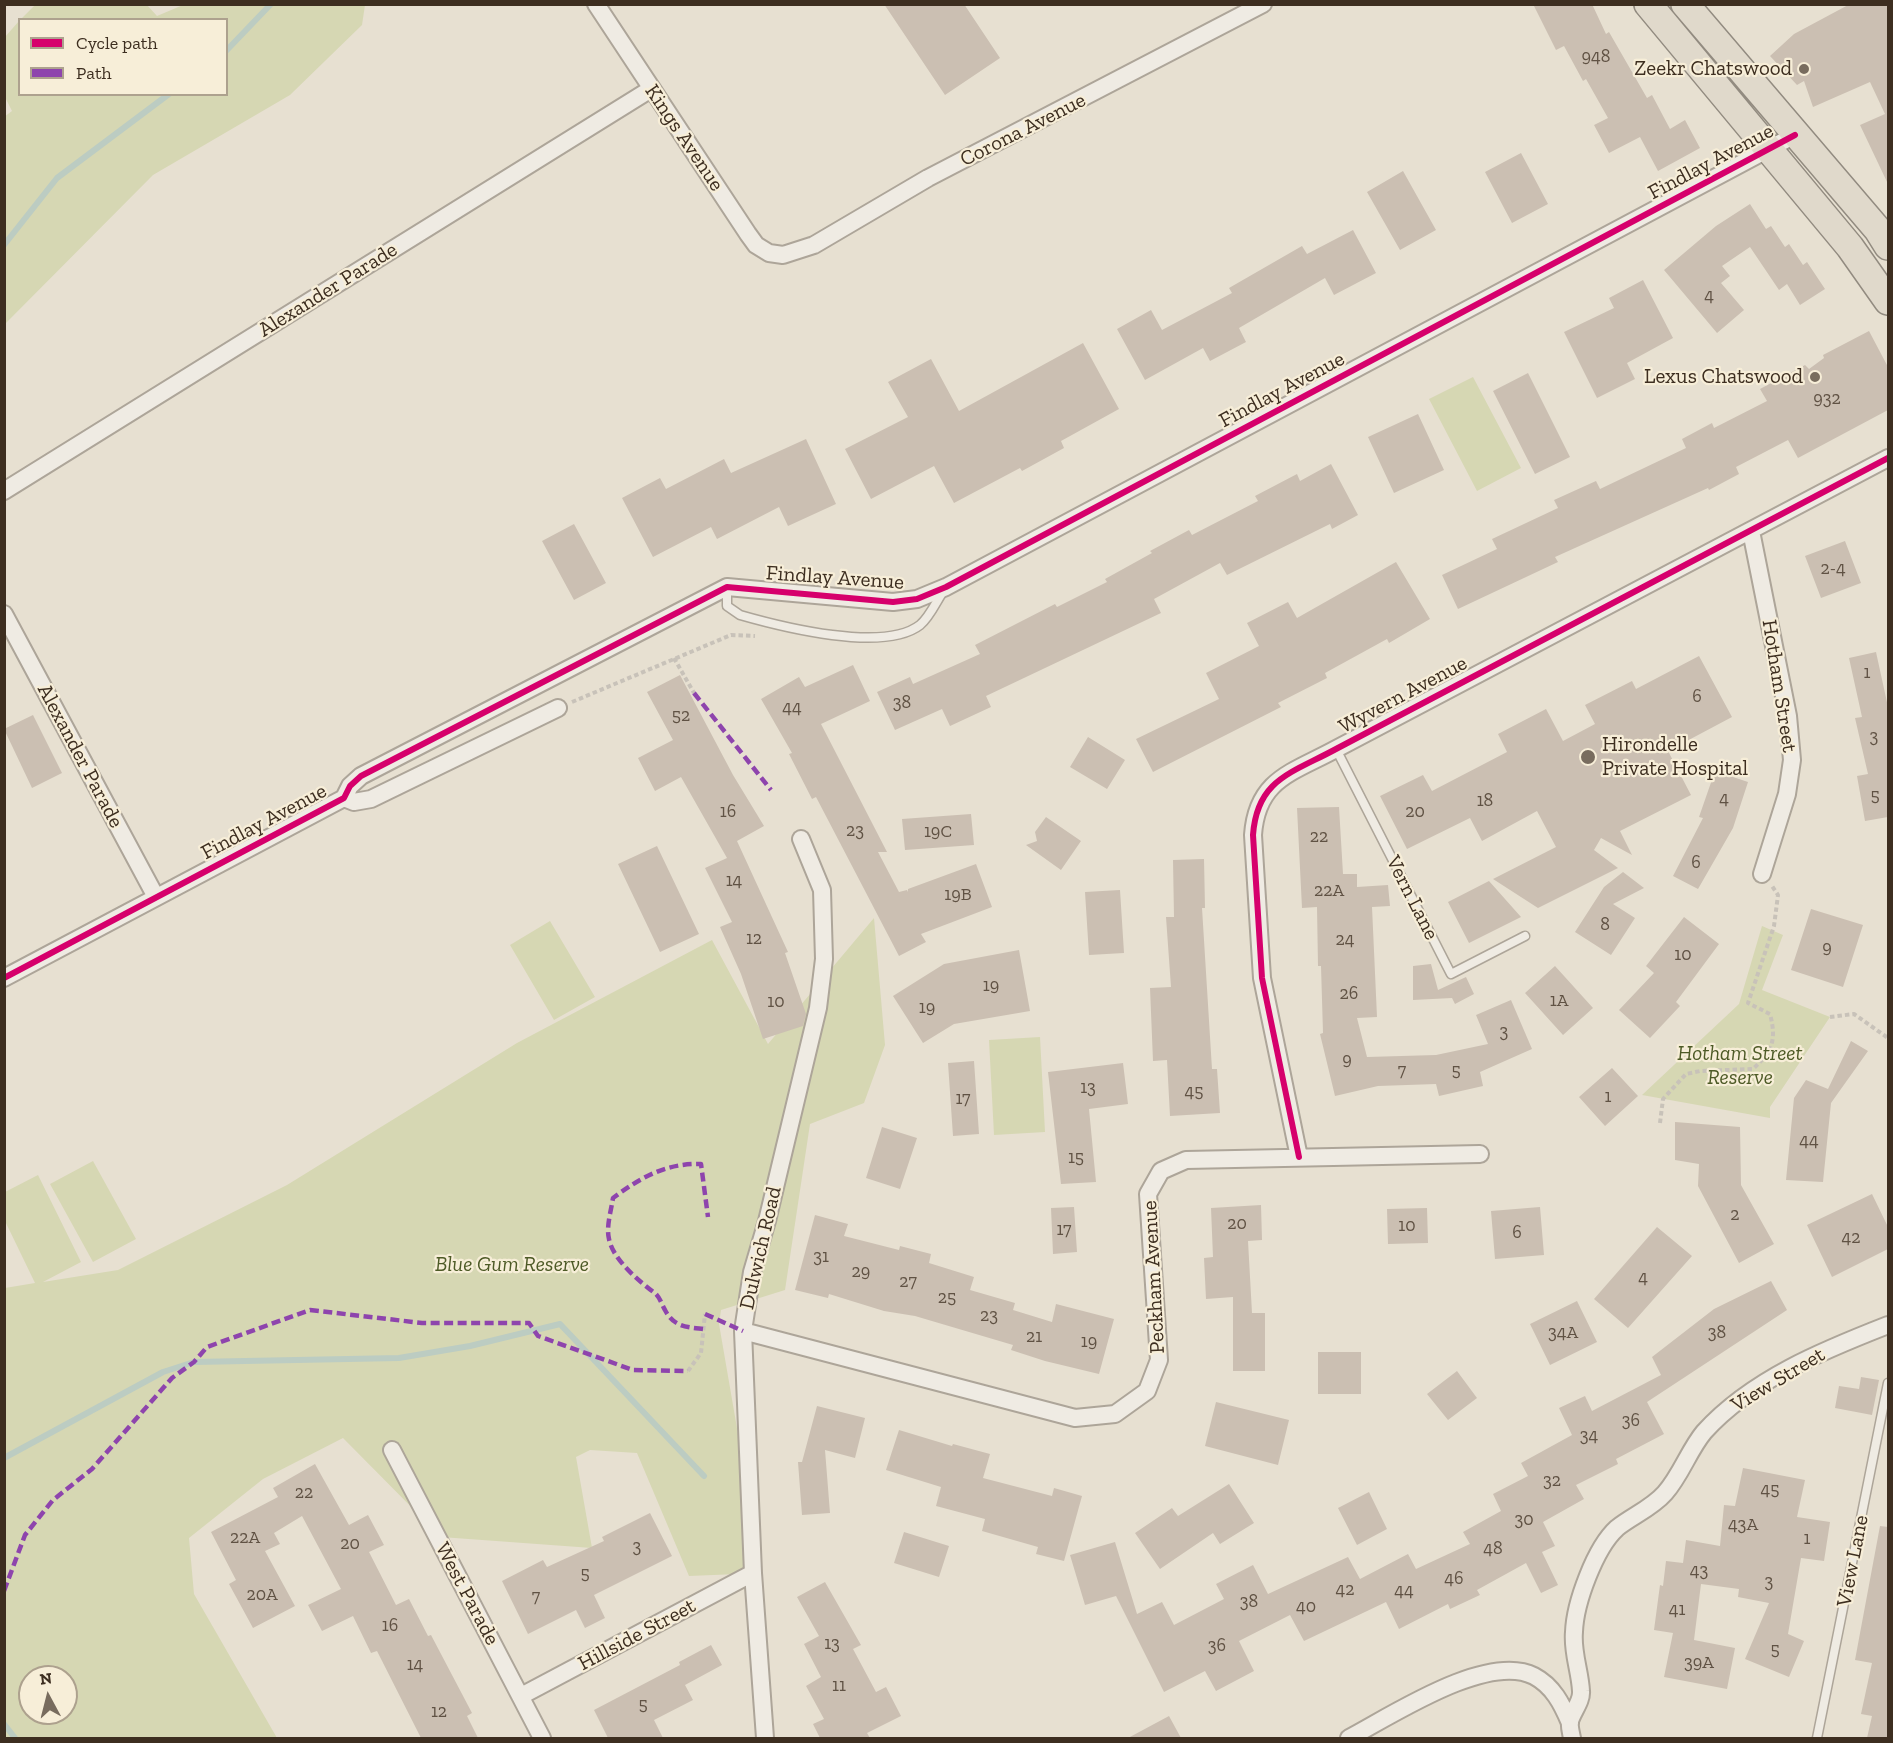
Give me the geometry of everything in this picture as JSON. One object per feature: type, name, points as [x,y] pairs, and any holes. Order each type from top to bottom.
[{"type":"highway","points":[[1648,4],[1850,247],[1888,301]]},
{"type":"highway","points":[[1685,4],[1878,230],[1888,246]]},
{"type":"street","name":"Kings Avenue","points":[[596,4],[748,234],[756,244],[769,253],[783,255]]},
{"type":"street","name":"Corona Avenue","points":[[783,255],[814,245],[928,178],[1263,4]]},
{"type":"street","name":"Alexander Parade","points":[[4,491],[651,89]]},
{"type":"street","name":"Findlay Avenue","points":[[4,978],[345,798],[350,786],[361,776],[728,587],[892,602],[917,599],[946,587],[1769,151],[1795,135]]},
{"type":"street","name":"Wyvern Avenue","points":[[1299,1157],[1262,978],[1253,835],[1254,813],[1262,795],[1272,784],[1336,749],[1888,458]]},
{"type":"street","name":"Hotham Street","points":[[1751,531],[1788,716],[1792,760],[1787,794],[1762,874]]},
{"type":"street","name":"Alexander Parade","points":[[4,614],[156,897]]},
{"type":"street","name":"Findlay Avenue","points":[[345,798],[354,802],[371,799],[558,708]]},
{"type":"street","name":"Dulwich Road","points":[[765,1738],[753,1573],[742,1330],[752,1272],[767,1221],[821,989],[824,959],[822,890],[801,839]]},
{"type":"street","name":"Peckham Avenue","points":[[742,1330],[1075,1418],[1115,1414],[1147,1391],[1159,1360],[1148,1194],[1161,1171],[1186,1160],[1480,1154]]},
{"type":"street","name":"View Street","points":[[1571,1730],[1581,1693],[1575,1663],[1574,1632],[1578,1610],[1598,1554],[1616,1530],[1664,1495],[1702,1435],[1721,1414],[1768,1381],[1836,1346],[1888,1325]]},
{"type":"street","name":"West Parade","points":[[392,1450],[542,1738]]},
{"type":"street","name":"Hillside Street","points":[[521,1696],[753,1573]]},
{"type":"street","points":[[1349,1738],[1447,1686],[1476,1676],[1504,1671],[1533,1676],[1551,1690],[1562,1704],[1571,1730]]},
{"type":"lane","points":[[728,587],[727,606],[740,615],[762,622],[844,638],[891,638],[921,624],[946,587]]},
{"type":"lane","name":"Vern Lane","points":[[1336,749],[1451,974],[1524,936]]},
{"type":"lane","name":"View Lane","points":[[1817,1738],[1888,1383]]},
{"type":"path","points":[[558,708],[731,635],[756,636],[762,622]]},
{"type":"path","points":[[674,658],[694,693]]},
{"type":"path","points":[[1660,1123],[1663,1098],[1686,1074],[1700,1071],[1753,1069],[1769,1054],[1775,1032],[1770,1014],[1748,1003],[1774,926],[1778,895],[1762,874]]},
{"type":"path","points":[[1830,1017],[1854,1014],[1888,1038]]},
{"type":"path","points":[[688,1371],[701,1353],[705,1314]]},
{"type":"green space","points":[[35,5],[147,5],[157,16],[183,5],[365,5],[362,25],[290,95],[153,175],[5,324],[4,117],[12,111],[5,97],[5,37],[18,22],[18,96],[228,96],[228,18],[22,18]]},
{"type":"green space","points":[[1473,377],[1521,468],[1477,491],[1429,399]]},
{"type":"green space","name":"Blue Gum Reserve","points":[[874,918],[885,1045],[864,1103],[810,1124],[785,1290],[721,1310],[719,1324],[762,1573],[689,1576],[637,1453],[590,1450],[576,1457],[592,1548],[441,1537],[343,1438],[263,1479],[189,1538],[194,1594],[277,1738],[5,1738],[5,1288],[35,1283],[5,1221],[5,1192],[38,1175],[81,1262],[43,1282],[118,1270],[287,1185],[517,1043],[712,940],[768,1044]]},
{"type":"green space","points":[[550,921],[595,997],[554,1020],[510,945]]},
{"type":"green space","name":"Hotham Street Reserve","points":[[1762,926],[1783,935],[1762,990],[1830,1017],[1770,1107],[1770,1118],[1642,1095],[1739,1004]]},
{"type":"green space","points":[[1040,1037],[1045,1132],[994,1135],[989,1040]]},
{"type":"green space","points":[[93,1161],[136,1239],[93,1262],[50,1184]]},
{"type":"building","points":[[884,4],[964,4],[1000,58],[945,95]]},
{"type":"building","points":[[1533,4],[1592,4],[1606,34],[1609,32],[1647,98],[1652,95],[1670,129],[1685,120],[1700,148],[1658,171],[1640,137],[1609,153],[1594,125],[1608,118],[1586,79],[1583,81],[1564,46],[1556,50]]},
{"type":"building","points":[[1850,4],[1888,4],[1888,184],[1860,125],[1885,114],[1870,82],[1813,107],[1804,81],[1797,85],[1770,56],[1794,34]]},
{"type":"building","points":[[1521,153],[1548,204],[1512,223],[1485,172]]},
{"type":"building","points":[[1403,171],[1436,230],[1400,250],[1367,192]]},
{"type":"building","points":[[1750,204],[1766,229],[1771,226],[1785,247],[1789,244],[1803,265],[1807,262],[1825,289],[1800,305],[1787,284],[1779,290],[1750,247],[1722,266],[1730,276],[1721,283],[1744,310],[1717,333],[1664,270],[1716,226]]},
{"type":"building","points":[[1353,230],[1376,273],[1334,295],[1325,278],[1239,328],[1246,342],[1210,361],[1203,348],[1145,380],[1117,329],[1151,310],[1162,330],[1232,293],[1229,288],[1302,246],[1307,254]]},
{"type":"building","points":[[1643,280],[1673,338],[1627,363],[1635,379],[1597,398],[1564,332],[1614,308],[1609,298]]},
{"type":"building","points":[[1869,331],[1888,367],[1888,410],[1798,458],[1788,440],[1736,467],[1739,474],[1709,490],[1708,488],[1555,557],[1558,562],[1458,609],[1442,575],[1497,549],[1492,539],[1558,508],[1554,500],[1596,481],[1600,489],[1686,448],[1682,439],[1712,423],[1714,428],[1767,401],[1760,389],[1805,365],[1809,369],[1824,358],[1823,355]]},
{"type":"building","points":[[1083,343],[1119,409],[1061,441],[1064,448],[954,503],[934,466],[871,499],[845,449],[908,417],[888,382],[931,359],[959,411]]},
{"type":"building","points":[[1528,373],[1570,457],[1535,474],[1493,391]]},
{"type":"building","points":[[1418,414],[1444,470],[1394,493],[1368,437]]},
{"type":"building","points":[[806,439],[836,504],[788,526],[779,507],[717,539],[711,527],[653,557],[622,498],[660,478],[666,489],[724,459],[731,473]]},
{"type":"building","points":[[1331,464],[1358,515],[1332,529],[1330,524],[1227,575],[1220,563],[1154,599],[1161,613],[986,696],[991,707],[950,726],[942,709],[895,730],[877,692],[910,677],[913,684],[980,654],[975,645],[1055,604],[1057,607],[1107,582],[1105,579],[1152,553],[1150,551],[1189,530],[1192,535],[1258,501],[1255,496],[1297,474],[1300,481]]},
{"type":"building","points":[[574,524],[606,583],[574,600],[542,541]]},
{"type":"building","points":[[1845,541],[1861,583],[1821,598],[1805,556]]},
{"type":"building","points":[[1396,562],[1430,619],[1389,643],[1387,639],[1325,673],[1327,678],[1278,703],[1281,707],[1153,772],[1136,739],[1219,699],[1206,673],[1259,646],[1247,623],[1288,602],[1297,618]]},
{"type":"building","points":[[1876,652],[1888,707],[1888,817],[1865,821],[1857,776],[1868,774],[1855,718],[1862,717],[1849,658]]},
{"type":"building","name":"Hirondelle Private Hospital","points":[[1699,656],[1732,717],[1668,751],[1691,795],[1620,831],[1632,855],[1601,838],[1594,850],[1618,868],[1538,908],[1493,879],[1556,847],[1537,811],[1482,841],[1470,818],[1407,849],[1380,796],[1423,775],[1432,791],[1507,752],[1498,734],[1546,709],[1563,741],[1595,724],[1585,705],[1632,681],[1636,689]]},
{"type":"building","points":[[853,665],[870,701],[821,724],[887,852],[878,852],[899,892],[907,890],[908,892],[908,889],[976,864],[992,907],[921,934],[926,942],[899,956],[816,797],[812,799],[789,754],[792,753],[761,699],[799,677],[805,687]]},
{"type":"building","points":[[680,675],[733,775],[764,826],[737,841],[788,952],[785,953],[806,1014],[803,1026],[763,1039],[741,974],[720,927],[732,922],[705,868],[727,858],[681,777],[655,791],[638,758],[673,740],[647,692]]},
{"type":"building","points":[[33,715],[62,773],[32,788],[4,729]]},
{"type":"building","points":[[1088,737],[1125,760],[1107,789],[1070,767]]},
{"type":"building","points":[[1715,771],[1748,782],[1733,828],[1698,889],[1673,876],[1703,818],[1699,817]]},
{"type":"building","points":[[1339,807],[1343,874],[1357,874],[1357,887],[1388,885],[1390,906],[1372,907],[1377,1017],[1357,1018],[1367,1057],[1436,1055],[1488,1044],[1476,1015],[1511,1000],[1532,1049],[1480,1072],[1483,1086],[1439,1096],[1436,1084],[1378,1086],[1335,1096],[1320,1034],[1323,1033],[1321,966],[1318,966],[1317,907],[1302,908],[1297,808]]},
{"type":"building","points":[[971,814],[974,845],[905,850],[902,819]]},
{"type":"building","points":[[1046,817],[1081,841],[1061,870],[1026,845],[1037,841],[1035,832]]},
{"type":"building","points":[[657,846],[699,934],[660,952],[618,864]]},
{"type":"building","points":[[1204,859],[1205,908],[1202,908],[1212,1069],[1217,1069],[1220,1113],[1170,1116],[1167,1060],[1153,1061],[1150,988],[1171,987],[1166,917],[1174,917],[1173,860]]},
{"type":"building","points":[[1623,872],[1644,888],[1613,904],[1635,918],[1611,955],[1575,932],[1604,887]]},
{"type":"building","points":[[1489,881],[1521,917],[1469,943],[1448,902]]},
{"type":"building","points":[[1120,890],[1124,953],[1089,955],[1085,892]]},
{"type":"building","points":[[1811,909],[1863,925],[1843,987],[1791,970]]},
{"type":"building","points":[[1684,917],[1719,944],[1676,1002],[1680,1006],[1650,1038],[1619,1010],[1654,973],[1646,966]]},
{"type":"building","points":[[1019,950],[1030,1011],[954,1024],[923,1043],[893,996],[944,964]]},
{"type":"building","points":[[1431,964],[1438,990],[1466,977],[1474,994],[1455,1004],[1452,998],[1413,1000],[1413,966]]},
{"type":"building","points":[[1555,966],[1593,1008],[1563,1035],[1525,993]]},
{"type":"building","points":[[1851,1041],[1868,1051],[1831,1103],[1823,1182],[1786,1180],[1794,1098],[1806,1080],[1828,1089]]},
{"type":"building","points":[[974,1061],[979,1134],[953,1136],[948,1063]]},
{"type":"building","points":[[1123,1063],[1128,1104],[1089,1109],[1096,1182],[1061,1184],[1048,1072]]},
{"type":"building","points":[[1612,1068],[1638,1096],[1605,1126],[1579,1097]]},
{"type":"building","points":[[1675,1122],[1740,1127],[1741,1185],[1774,1244],[1739,1263],[1698,1186],[1699,1164],[1675,1160]]},
{"type":"building","points":[[882,1127],[917,1138],[900,1189],[866,1178]]},
{"type":"building","points":[[1872,1194],[1888,1227],[1888,1249],[1832,1277],[1807,1225]]},
{"type":"building","points":[[1261,1205],[1262,1240],[1248,1241],[1252,1313],[1265,1313],[1265,1371],[1233,1371],[1233,1297],[1206,1299],[1204,1258],[1213,1257],[1211,1208]]},
{"type":"building","points":[[1074,1207],[1077,1252],[1053,1254],[1051,1208]]},
{"type":"building","points":[[1540,1207],[1544,1255],[1495,1259],[1491,1211]]},
{"type":"building","points":[[1427,1208],[1428,1243],[1388,1244],[1387,1209]]},
{"type":"building","points":[[815,1215],[848,1224],[844,1236],[899,1250],[900,1246],[931,1254],[929,1263],[974,1277],[970,1290],[1015,1303],[1013,1310],[1052,1322],[1056,1304],[1114,1319],[1099,1374],[1045,1361],[1011,1350],[1013,1345],[915,1316],[884,1311],[829,1294],[828,1298],[795,1290]]},
{"type":"building","points":[[1657,1227],[1692,1256],[1628,1328],[1594,1299]]},
{"type":"building","points":[[1771,1281],[1787,1310],[1647,1402],[1664,1434],[1616,1459],[1618,1464],[1576,1485],[1584,1499],[1543,1522],[1555,1546],[1542,1552],[1558,1585],[1541,1593],[1526,1563],[1477,1590],[1480,1595],[1450,1609],[1448,1604],[1399,1629],[1386,1602],[1304,1641],[1290,1615],[1239,1641],[1254,1671],[1216,1691],[1205,1671],[1164,1692],[1116,1596],[1085,1605],[1070,1555],[1115,1542],[1137,1614],[1162,1602],[1174,1625],[1224,1599],[1216,1584],[1253,1565],[1268,1594],[1348,1557],[1360,1579],[1408,1554],[1416,1569],[1470,1544],[1463,1532],[1501,1511],[1493,1494],[1528,1476],[1521,1463],[1572,1435],[1559,1408],[1585,1396],[1592,1411],[1661,1375],[1652,1357],[1714,1309]]},
{"type":"building","points":[[1577,1301],[1597,1342],[1550,1365],[1530,1324]]},
{"type":"building","points":[[1318,1352],[1361,1352],[1361,1394],[1318,1394]]},
{"type":"building","points":[[1457,1371],[1477,1398],[1448,1420],[1427,1394]]},
{"type":"building","points":[[1861,1377],[1879,1380],[1872,1415],[1835,1408],[1839,1386],[1859,1389]]},
{"type":"building","points":[[1216,1402],[1289,1420],[1278,1465],[1205,1446]]},
{"type":"building","points":[[817,1406],[865,1418],[855,1458],[825,1450],[830,1513],[802,1515],[798,1462],[802,1462]]},
{"type":"building","points":[[899,1430],[952,1446],[953,1444],[990,1454],[983,1478],[1052,1496],[1054,1488],[1082,1496],[1064,1561],[1036,1554],[1038,1547],[982,1531],[985,1519],[936,1506],[941,1487],[886,1470]]},
{"type":"building","points":[[315,1464],[349,1525],[368,1515],[384,1545],[369,1552],[396,1605],[409,1599],[428,1636],[431,1635],[472,1713],[467,1716],[478,1738],[421,1738],[377,1651],[371,1653],[353,1616],[322,1631],[308,1605],[341,1589],[302,1516],[274,1533],[280,1544],[265,1551],[295,1606],[253,1628],[229,1584],[236,1580],[211,1532],[278,1497],[273,1488]]},
{"type":"building","points":[[1743,1468],[1805,1480],[1797,1517],[1830,1522],[1824,1561],[1801,1558],[1788,1634],[1804,1641],[1789,1677],[1745,1659],[1769,1603],[1738,1597],[1739,1589],[1701,1584],[1694,1640],[1735,1648],[1727,1689],[1664,1677],[1673,1633],[1654,1630],[1666,1561],[1683,1563],[1686,1540],[1720,1546],[1724,1505],[1735,1506]]},
{"type":"building","points":[[1229,1484],[1254,1523],[1220,1544],[1213,1533],[1160,1569],[1135,1533],[1172,1508],[1178,1516]]},
{"type":"building","points":[[1369,1492],[1387,1529],[1357,1545],[1338,1508]]},
{"type":"building","points":[[650,1513],[672,1556],[594,1595],[605,1618],[585,1628],[576,1610],[528,1634],[502,1581],[543,1560],[547,1567],[604,1541],[602,1537]]},
{"type":"building","points":[[1880,1526],[1888,1527],[1888,1738],[1867,1738],[1872,1716],[1861,1714],[1872,1663],[1855,1660]]},
{"type":"building","points":[[904,1532],[949,1546],[939,1577],[894,1563]]},
{"type":"building","points":[[825,1582],[861,1645],[853,1649],[876,1692],[886,1687],[901,1716],[867,1733],[870,1738],[820,1738],[813,1724],[824,1719],[806,1686],[821,1677],[804,1644],[819,1636],[797,1597]]},
{"type":"building","points":[[711,1645],[722,1665],[685,1685],[693,1700],[654,1720],[663,1738],[608,1738],[594,1710],[680,1665],[679,1662]]},
{"type":"building","points":[[1169,1716],[1181,1738],[1128,1738]]},
{"type":"waterway","points":[[228,49],[271,4]]},
{"type":"waterway","points":[[4,245],[57,178],[166,96]]},
{"type":"waterway","points":[[4,1458],[163,1372],[194,1362],[399,1358],[470,1346],[560,1324],[704,1476]]},
{"type":"waterway","points":[[4,1724],[15,1738]]},
{"type":"marked path","points":[[694,693],[771,790]]},
{"type":"marked path","points":[[703,1329],[686,1327],[672,1320],[659,1297],[635,1277],[616,1255],[609,1239],[608,1229],[613,1198],[654,1173],[688,1164],[701,1164],[708,1217]]},
{"type":"marked path","points":[[4,1591],[25,1535],[53,1500],[92,1469],[172,1378],[194,1362],[207,1347],[310,1310],[422,1323],[529,1323],[538,1336],[633,1370],[688,1371]]},
{"type":"marked path","points":[[705,1314],[743,1331]]},
{"type":"cycle path","points":[[4,978],[344,798],[350,786],[361,776],[727,587],[893,602],[917,599],[946,587],[1795,135]]},
{"type":"cycle path","points":[[1299,1157],[1262,978],[1253,835],[1261,801],[1269,790],[1291,772],[1888,458]]},
{"type":"place","name":"Zeekr Chatswood","points":[[1804,69]]},
{"type":"place","name":"Lexus Chatswood","points":[[1815,377]]},
{"type":"place","name":"Hirondelle Private Hospital","points":[[1588,757]]}]
